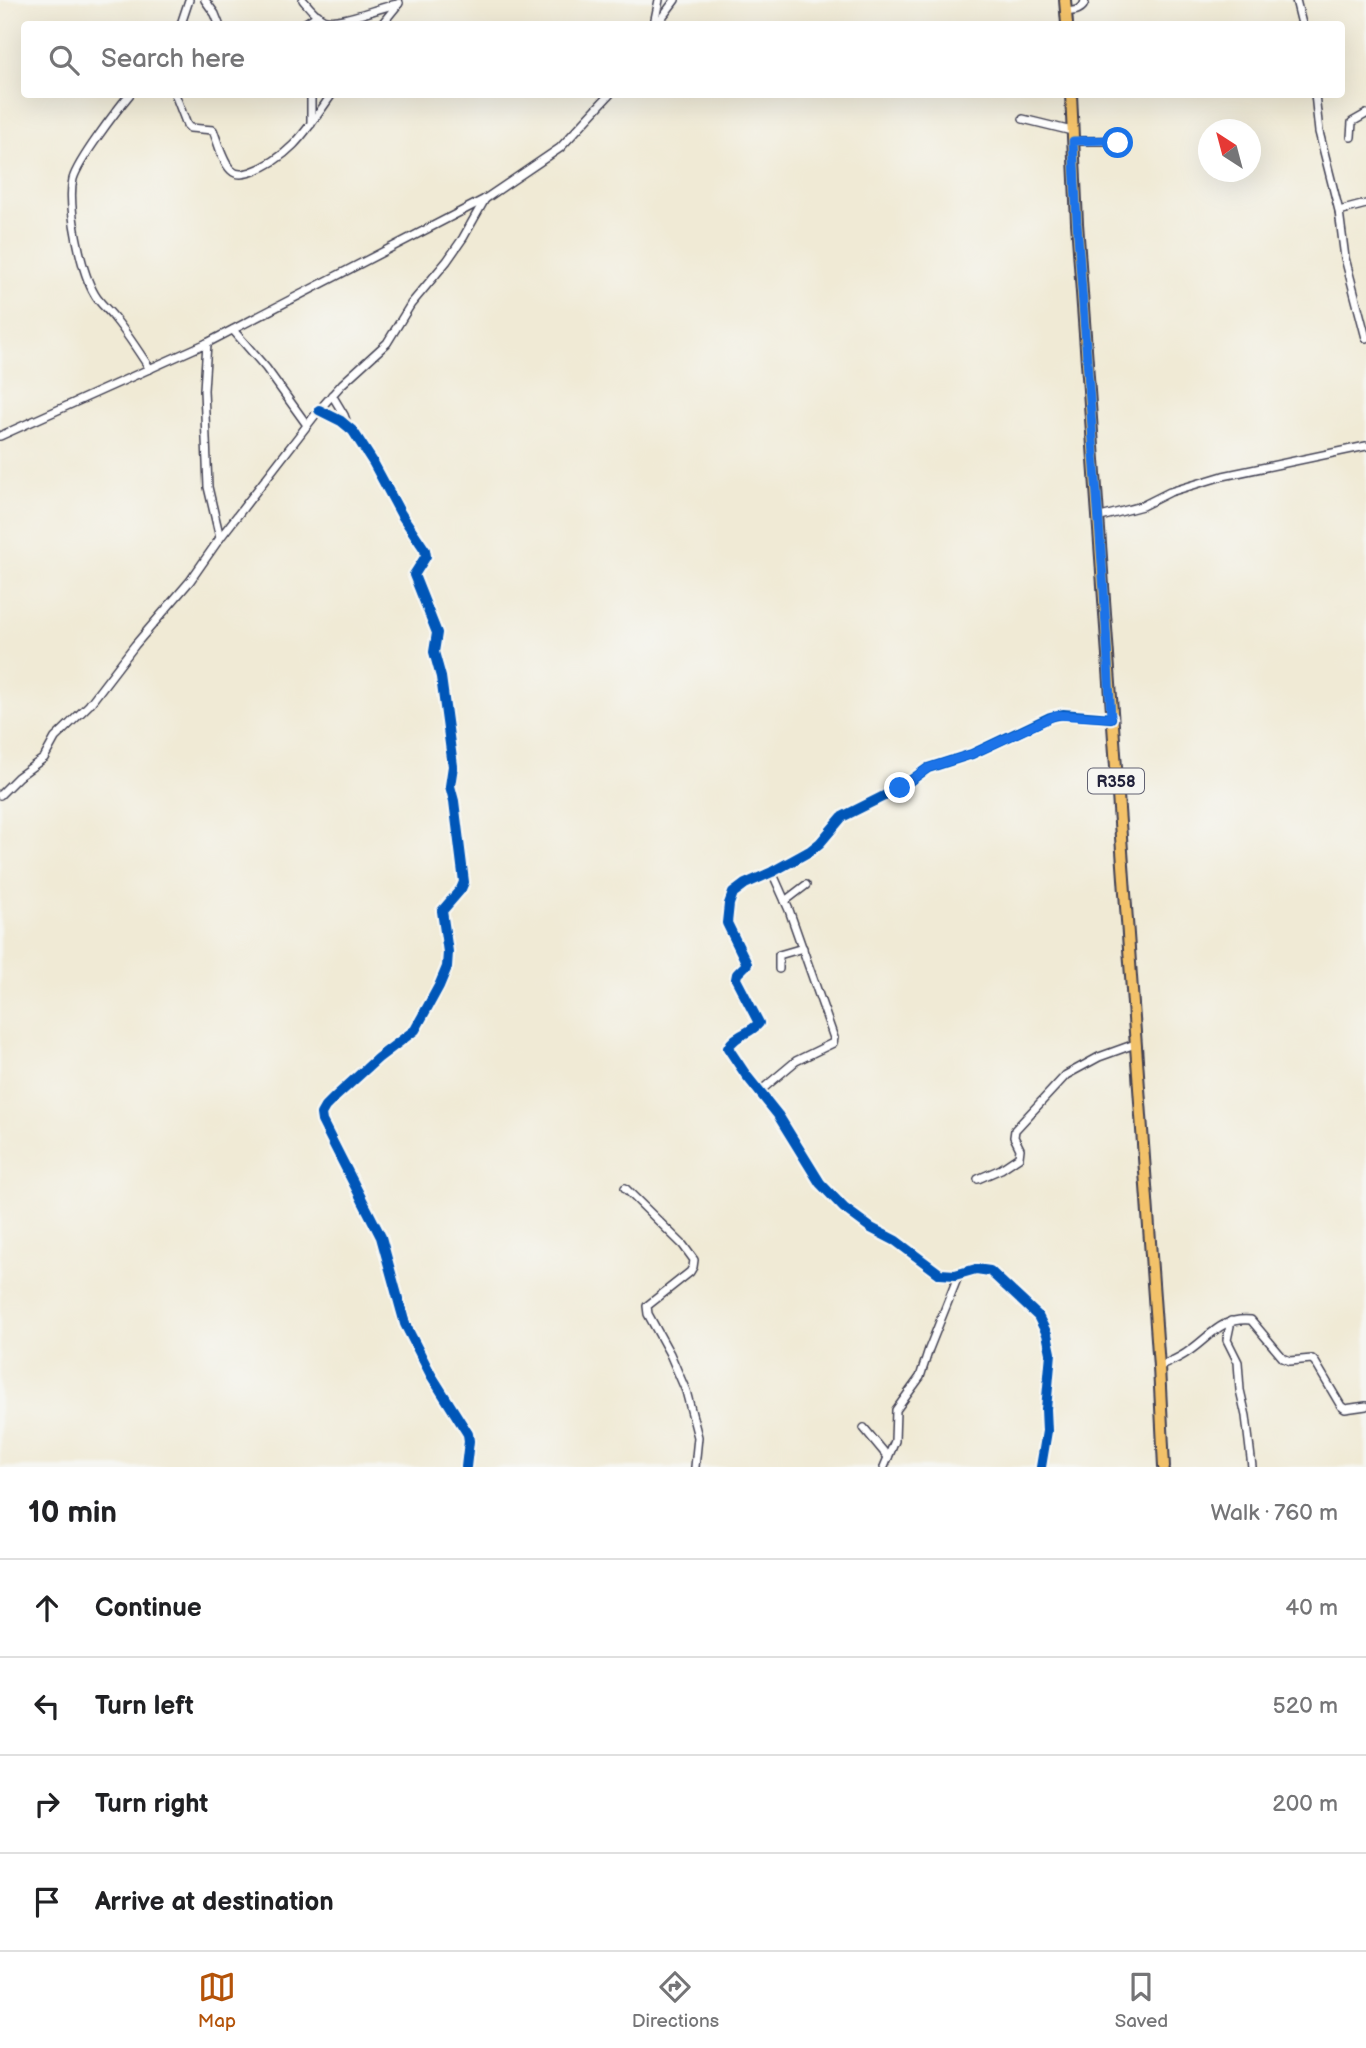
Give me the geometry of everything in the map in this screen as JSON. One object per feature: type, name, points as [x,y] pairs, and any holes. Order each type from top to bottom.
[{"type":"main road","points":[[1065,0],[1067,21]]},
{"type":"main road","name":"R358","points":[[1071,98],[1077,223],[1164,1467]]},
{"type":"street","points":[[182,21],[189,0]]},
{"type":"street","points":[[205,0],[218,21]]},
{"type":"street","points":[[303,0],[318,15],[330,21],[341,21],[399,2]]},
{"type":"street","points":[[656,21],[659,0]]},
{"type":"street","points":[[658,21],[675,0]]},
{"type":"street","points":[[1066,12],[1081,8],[1085,0]]},
{"type":"street","points":[[1296,0],[1301,21]]},
{"type":"street","points":[[384,21],[399,2]]},
{"type":"street","points":[[309,21],[318,15]]},
{"type":"street","points":[[127,98],[82,161],[73,177],[72,195],[76,232],[91,288],[150,369]]},
{"type":"street","points":[[177,98],[187,125],[190,128],[213,131],[230,170],[237,174],[255,170],[294,147],[329,98]]},
{"type":"street","points":[[311,98],[311,124]]},
{"type":"street","points":[[0,436],[207,343],[485,199],[560,148],[606,98]]},
{"type":"street","points":[[1316,98],[1320,132],[1339,211],[1347,265],[1366,338]]},
{"type":"street","points":[[1351,137],[1352,122],[1366,114]]},
{"type":"street","points":[[1023,119],[1073,136],[1111,140],[1118,143],[1119,148]]},
{"type":"street","points":[[0,795],[18,777],[44,758],[55,738],[89,705],[135,645],[190,581],[319,410],[387,343],[411,304],[463,238],[485,199]]},
{"type":"street","points":[[1339,211],[1366,204]]},
{"type":"street","points":[[233,330],[266,368],[307,425]]},
{"type":"street","points":[[207,343],[204,390],[208,487],[220,538]]},
{"type":"street","points":[[332,395],[425,550],[426,556],[414,575],[437,633],[433,652],[441,677],[453,766],[450,786],[464,881],[442,911],[449,952],[447,967],[415,1030],[378,1058],[324,1107],[321,1114],[322,1121],[381,1237],[405,1324],[431,1375],[468,1436],[466,1467]]},
{"type":"street","points":[[319,410],[349,427]]},
{"type":"street","points":[[1097,518],[1142,506],[1170,492],[1223,476],[1366,446]]},
{"type":"street","points":[[1041,1467],[1047,1431],[1046,1409],[1051,1353],[1047,1334],[1034,1311],[1006,1288],[993,1273],[976,1269],[949,1276],[935,1272],[897,1241],[871,1228],[844,1208],[820,1183],[778,1115],[728,1048],[735,1039],[759,1023],[736,979],[747,962],[728,927],[727,918],[734,891],[820,843],[848,813],[900,788],[928,768],[972,754],[1056,715],[1111,718]]},
{"type":"street","points":[[759,1092],[796,1061],[834,1041],[832,1028],[803,948],[772,872]]},
{"type":"street","points":[[785,901],[806,886]]},
{"type":"street","points":[[779,969],[779,955],[803,948]]},
{"type":"street","points":[[978,1179],[1019,1157],[1021,1152],[1014,1137],[1015,1130],[1062,1078],[1099,1057],[1135,1044]]},
{"type":"street","points":[[625,1188],[684,1245],[694,1261],[690,1272],[647,1306],[651,1321],[670,1354],[686,1391],[698,1437],[695,1467]]},
{"type":"street","points":[[884,1467],[895,1441],[896,1410],[920,1377],[959,1274]]},
{"type":"street","points":[[1159,1367],[1187,1352],[1231,1321],[1248,1320],[1254,1322],[1276,1352],[1287,1360],[1309,1359],[1315,1362],[1345,1409],[1366,1406]]},
{"type":"street","points":[[1231,1321],[1227,1340],[1238,1362],[1252,1467]]},
{"type":"street","points":[[864,1428],[888,1457]]},
{"type":"cycle path","points":[[319,410],[341,421],[353,431],[425,550],[426,556],[414,575],[437,633],[434,652],[441,677],[453,766],[450,786],[464,882],[442,911],[448,952],[447,967],[415,1030],[378,1058],[334,1098],[321,1114],[322,1121],[381,1237],[405,1324],[431,1375],[468,1434],[466,1467]]},
{"type":"cycle path","points":[[1041,1467],[1047,1431],[1046,1409],[1051,1353],[1047,1334],[1038,1316],[990,1271],[976,1269],[955,1275],[940,1274],[896,1241],[871,1228],[844,1208],[820,1183],[778,1115],[728,1048],[734,1040],[759,1023],[736,979],[737,974],[747,964],[727,923],[733,893],[745,884],[810,851],[842,817],[900,788],[928,768],[972,754],[1050,717],[1063,714],[1111,718]]},
{"type":"route","points":[[900,788],[928,768],[972,754],[1056,715],[1111,718],[1073,141],[1111,140],[1118,143]]}]
